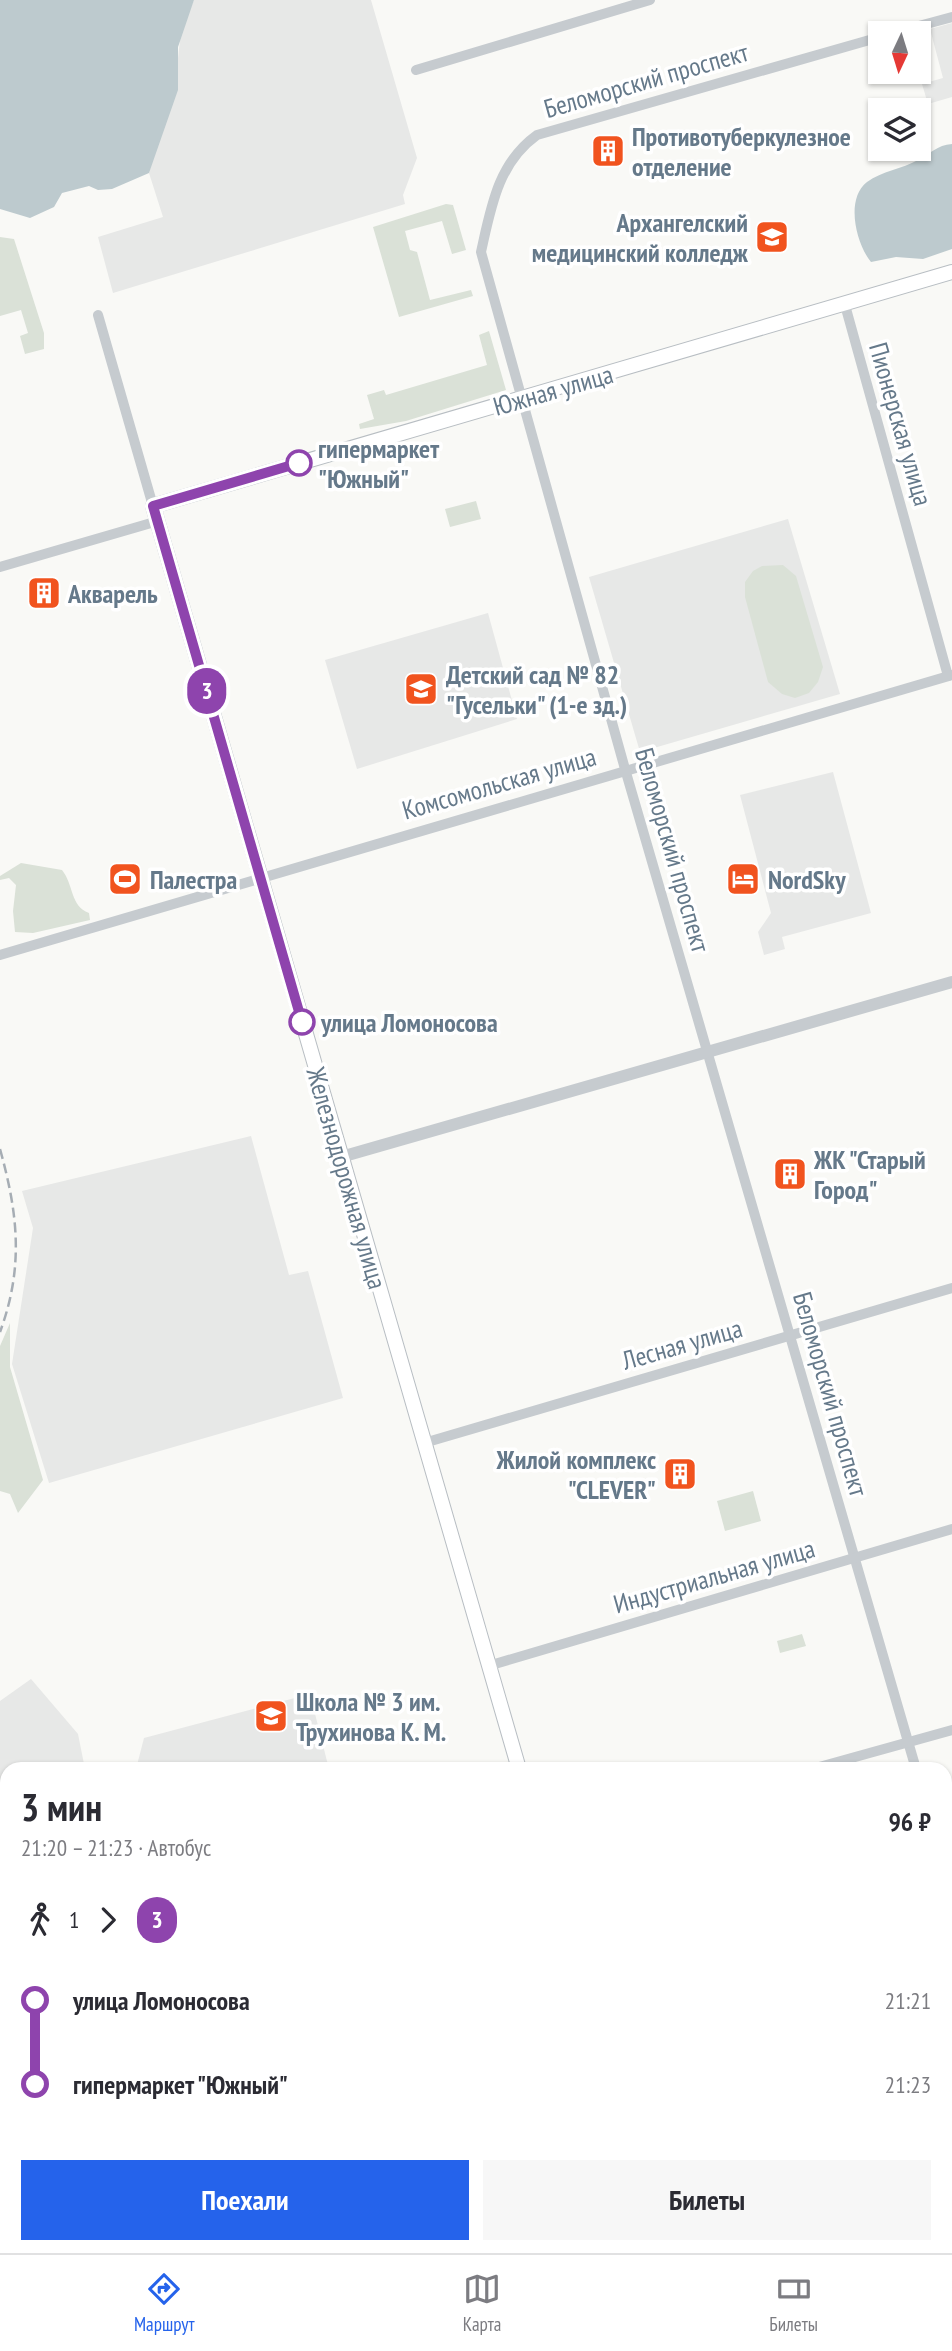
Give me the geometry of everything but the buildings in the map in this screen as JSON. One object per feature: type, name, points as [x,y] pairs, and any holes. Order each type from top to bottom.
[{"type":"main road","name":"Южная улица","points":[[153,506],[952,272]]},
{"type":"main road","name":"Железнодорожная улица","points":[[153,506],[517,1762]]},
{"type":"street","points":[[416,70],[650,0]]},
{"type":"street","points":[[931,23],[952,17]]},
{"type":"street","name":"Беломорский проспект","points":[[868,40],[537,135],[520,147],[493,193],[481,252],[520,400],[625,769],[914,1762]]},
{"type":"street","name":"Пионерская улица","points":[[845,305],[950,675]]},
{"type":"street","points":[[98,315],[153,506]]},
{"type":"street","points":[[0,567],[158,521]]},
{"type":"street","name":"Комсомольская улица","points":[[0,956],[950,675]]},
{"type":"street","points":[[341,1157],[952,982]]},
{"type":"street","name":"Лесная улица","points":[[424,1443],[952,1288]]},
{"type":"street","name":"Индустриальная улица","points":[[488,1666],[952,1529]]},
{"type":"street","points":[[837,1762],[952,1730]]},
{"type":"shaded area","points":[[0,0],[194,0],[178,47],[178,90],[149,173],[112,189],[98,190],[89,186],[62,193],[54,207],[30,218],[0,209]]},
{"type":"shaded area","points":[[194,0],[371,0],[417,158],[403,195],[405,204],[113,293],[98,237],[163,217],[149,173],[177,67],[181,31]]},
{"type":"shaded area","points":[[952,23],[952,97],[931,103],[931,98],[926,98],[922,84],[931,84],[931,81],[943,78],[931,29]]},
{"type":"shaded area","points":[[952,144],[952,249],[923,259],[896,257],[871,262],[861,244],[855,222],[856,199],[860,190],[873,178],[916,161],[931,161],[931,152]]},
{"type":"shaded area","points":[[446,204],[453,205],[466,250],[452,254],[442,221],[405,231],[410,250],[417,252],[430,300],[471,290],[473,296],[399,317],[373,227]]},
{"type":"shaded area","points":[[0,237],[14,239],[44,333],[44,349],[25,354],[20,336],[28,333],[21,310],[0,316]]},
{"type":"shaded area","points":[[489,331],[506,390],[406,421],[360,429],[359,424],[374,419],[367,395],[384,390],[386,395],[487,365],[479,335]]},
{"type":"shaded area","points":[[476,501],[481,519],[450,527],[445,509]]},
{"type":"shaded area","points":[[788,519],[840,694],[640,752],[589,577]]},
{"type":"shaded area","points":[[783,565],[796,576],[823,667],[818,682],[809,693],[795,698],[782,694],[768,682],[745,597],[745,582],[753,571],[762,566]]},
{"type":"shaded area","name":"Детский сад № 82 \"Гусельки\" (1-е зд.)","points":[[488,613],[517,719],[357,769],[325,660]]},
{"type":"shaded area","points":[[833,772],[871,913],[782,937],[785,949],[764,955],[758,932],[771,913],[740,795]]},
{"type":"shaded area","points":[[21,863],[62,870],[75,900],[89,913],[90,920],[33,933],[15,932],[13,911],[16,885],[9,878],[0,880],[0,876]]},
{"type":"shaded area","points":[[251,1136],[289,1275],[308,1271],[343,1398],[49,1483],[12,1364],[33,1228],[22,1191]]},
{"type":"shaded area","points":[[10,1323],[10,1367],[43,1480],[18,1513],[10,1494],[0,1491],[0,1346]]},
{"type":"shaded area","points":[[753,1491],[761,1521],[725,1531],[717,1501]]},
{"type":"shaded area","points":[[802,1634],[806,1646],[780,1653],[777,1641]]},
{"type":"shaded area","points":[[31,1679],[78,1734],[84,1762],[0,1762],[0,1701]]},
{"type":"shaded area","name":"Школа № 3 им. Трухинова К. М.","points":[[310,1694],[327,1762],[138,1762],[144,1738]]},
{"type":"railway","points":[[0,1149],[11,1196],[16,1240],[13,1285],[0,1332]]},
{"type":"bus line","name":"3","points":[[299,463],[153,506],[302,1022]]},
{"type":"place","name":"Противотуберкулезное отделение","points":[[608,151]]},
{"type":"place","name":"Архангелский медицинский колледж","points":[[772,237]]},
{"type":"place","name":"гипермаркет \"Южный\"","points":[[299,463]]},
{"type":"place","name":"Акварель","points":[[44,593]]},
{"type":"place","name":"Детский сад № 82 \"Гусельки\" (1-е зд.)","points":[[421,689]]},
{"type":"place","name":"Палестра","points":[[125,879]]},
{"type":"place","name":"NordSky","points":[[743,879]]},
{"type":"place","name":"улица Ломоносова","points":[[302,1022]]},
{"type":"place","name":"ЖК \"Старый Город\"","points":[[790,1174]]},
{"type":"place","name":"Жилой комплекс \"СLEVER\"","points":[[680,1474]]},
{"type":"place","name":"Школа № 3 им. Трухинова К. М.","points":[[271,1716]]}]
